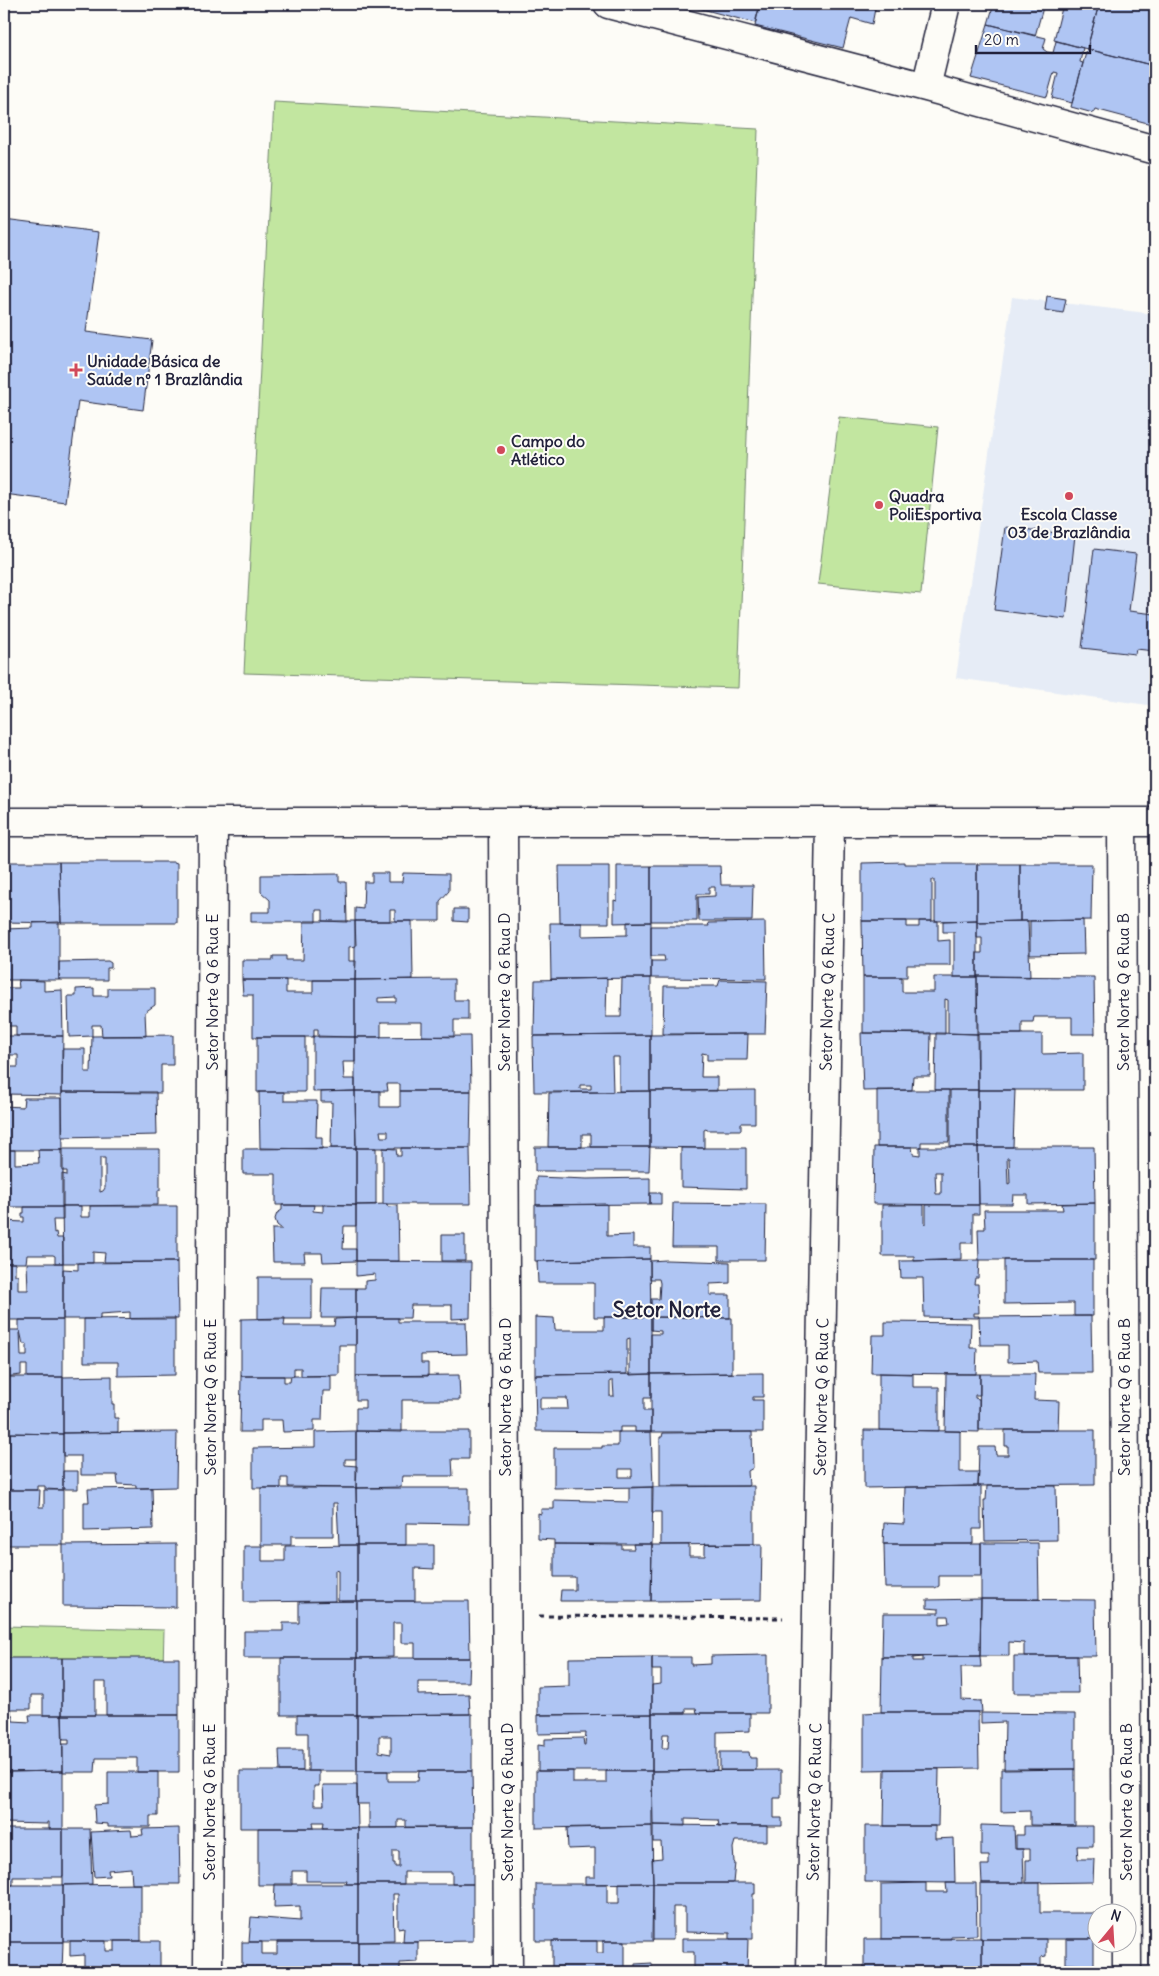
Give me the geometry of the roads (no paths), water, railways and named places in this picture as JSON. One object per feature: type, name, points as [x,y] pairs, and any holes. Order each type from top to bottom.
[{"type":"street","points":[[611,4],[1155,150]]},
{"type":"street","points":[[926,87],[946,4]]},
{"type":"street","points":[[4,822],[1155,822]]},
{"type":"street","name":"Setor Norte Q 6 Rua E","points":[[208,1972],[213,822]]},
{"type":"street","name":"Setor Norte Q 6 Rua D","points":[[503,822],[508,1972]]},
{"type":"street","name":"Setor Norte Q 6 Rua C","points":[[811,1972],[830,822]]},
{"type":"street","name":"Setor Norte Q 6 Rua B","points":[[1122,822],[1127,1972]]},
{"type":"place","name":"Unidade Básica de Saúde nº 1 Brazlândia","points":[[76,370]]},
{"type":"place","name":"Campo do Atlético","points":[[501,450]]},
{"type":"place","name":"Escola Classe 03 de Brazlândia","points":[[1069,496]]},
{"type":"place","name":"Quadra PoliEsportiva","points":[[879,505]]},
{"type":"district","name":"Setor Norte","points":[[667,1309]]}]
